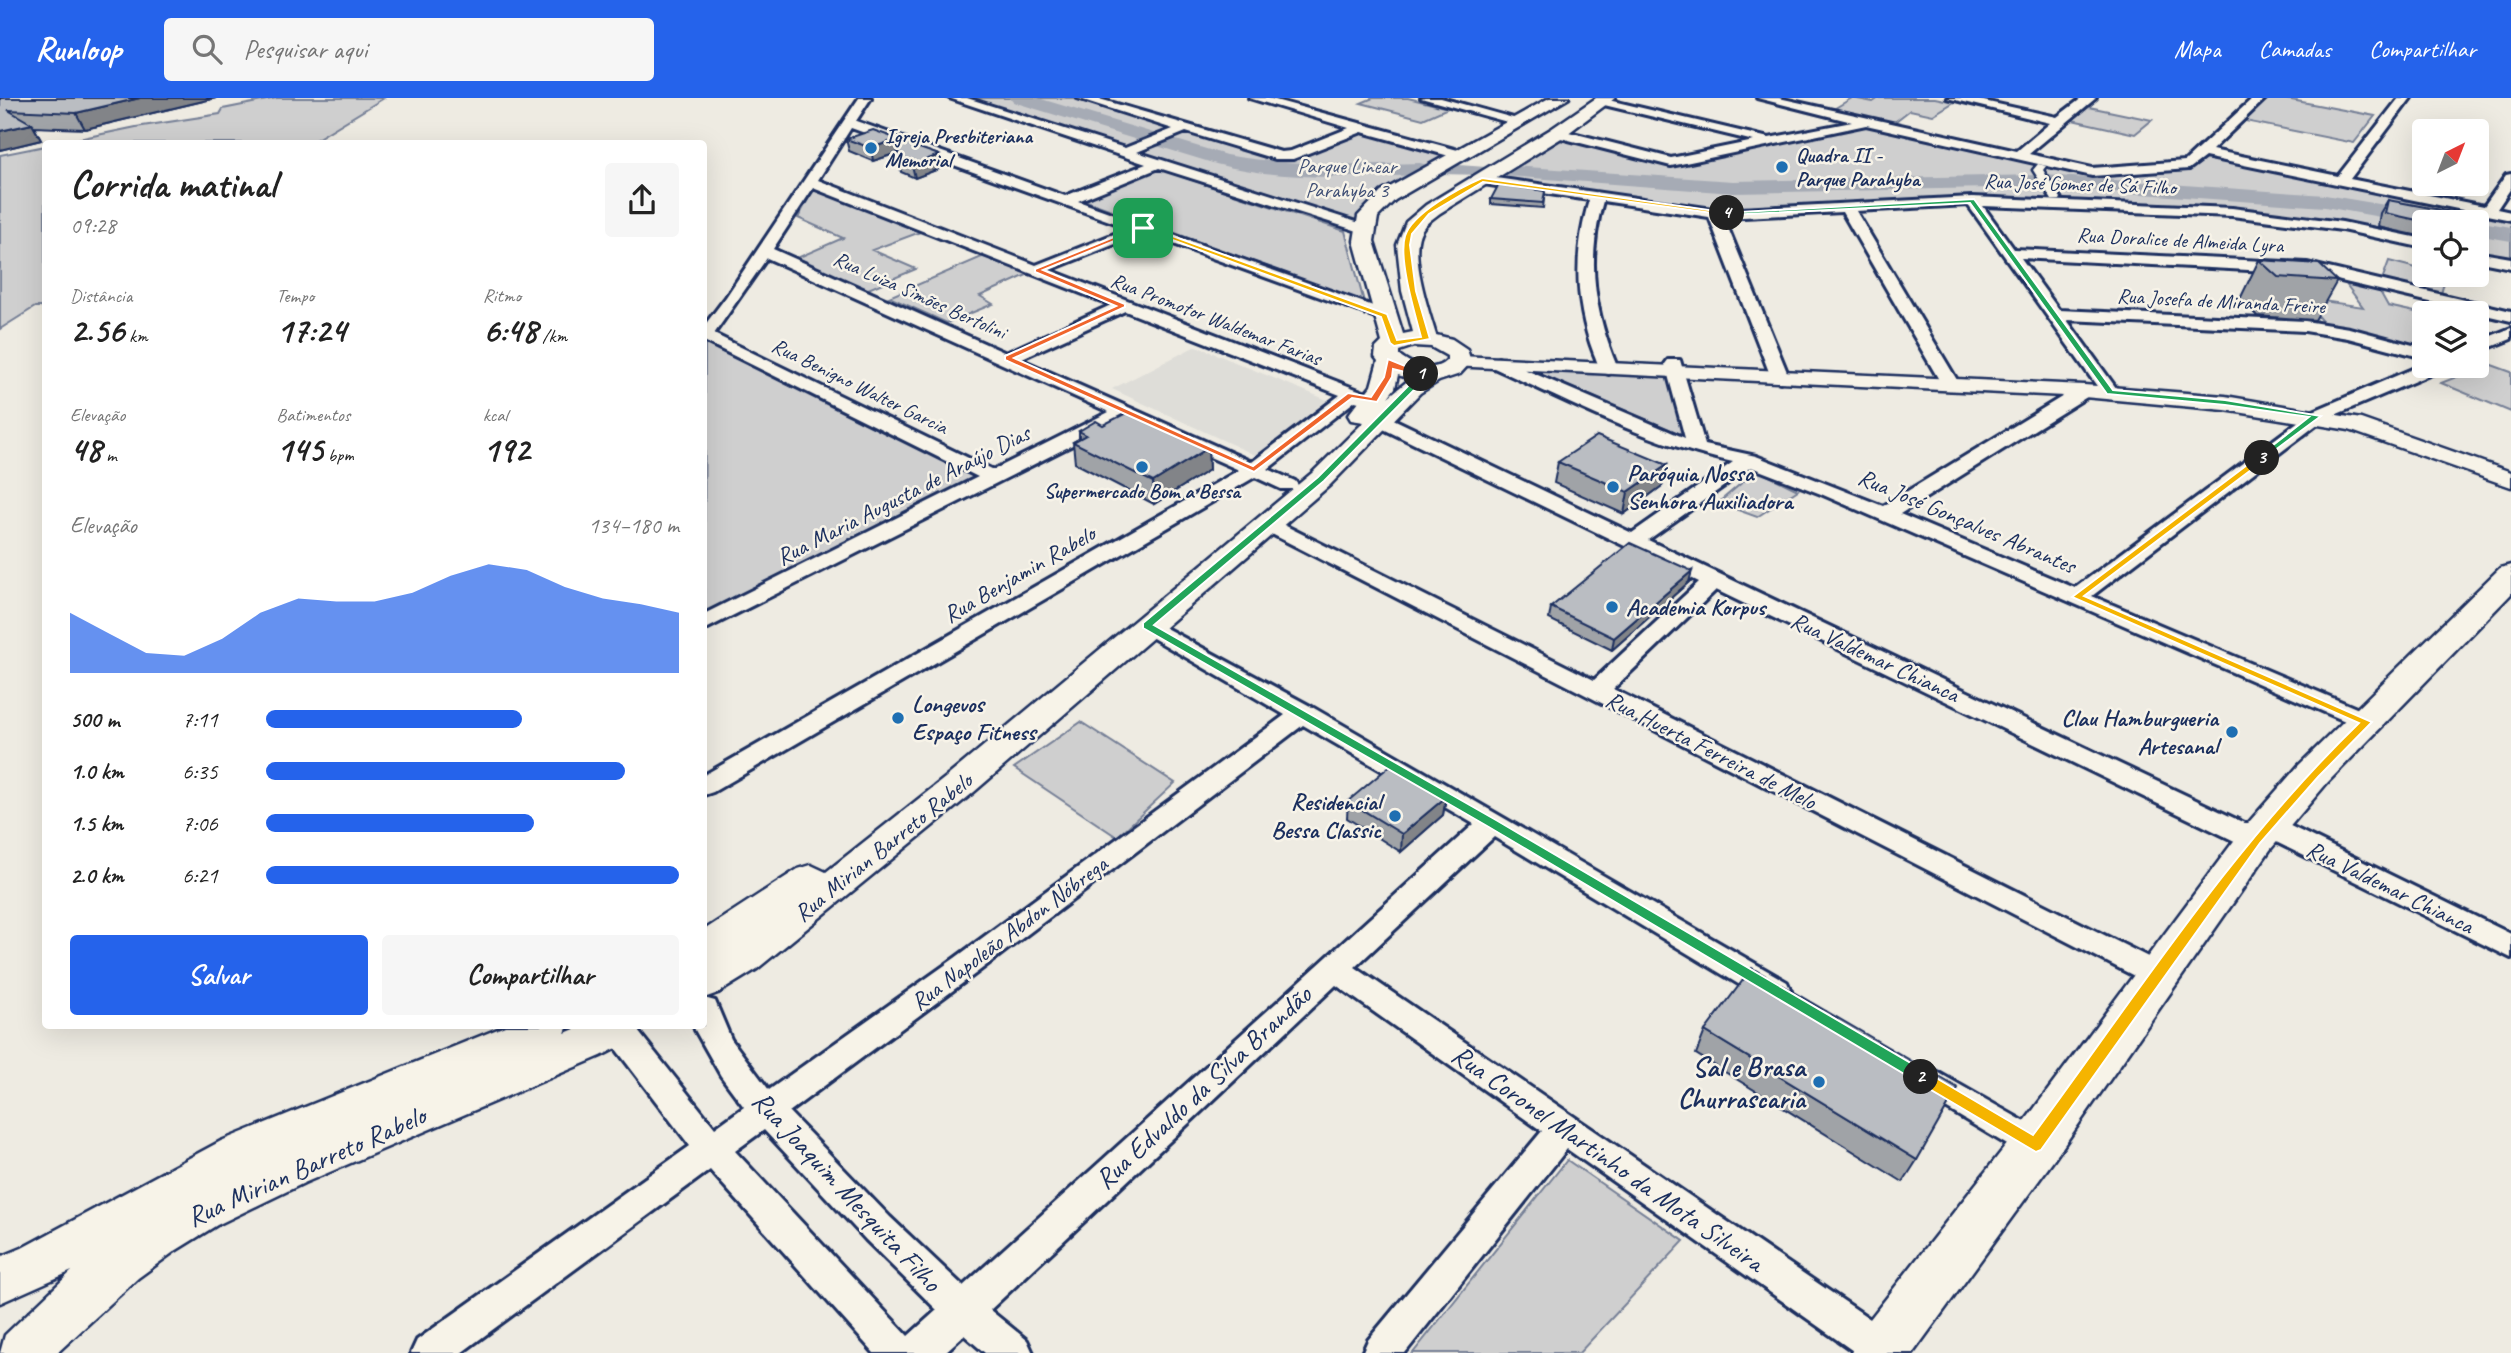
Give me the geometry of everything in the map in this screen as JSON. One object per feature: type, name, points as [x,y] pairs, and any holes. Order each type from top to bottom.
[{"type":"main road","points":[[1392,352],[1426,339],[1452,347],[1451,363],[1410,373],[1395,367],[1364,241],[1368,216],[1382,200],[1561,98]]},
{"type":"main road","points":[[1426,339],[1413,291],[1407,245],[1409,234],[1427,212],[1557,133],[1606,99]]},
{"type":"main road","name":"Rua Mirian Barreto Rabelo","points":[[707,980],[743,958],[962,783],[1321,479],[1388,377],[1392,352]]},
{"type":"main road","name":"Rua Mirian Barreto Rabelo","points":[[707,948],[797,890],[869,834],[1288,485],[1368,405],[1411,388],[1451,363]]},
{"type":"main road","points":[[1880,1351],[2036,1145],[2156,975],[2263,834],[2313,774],[2511,575]]},
{"type":"main road","name":"Rua Mirian Barreto Rabelo","points":[[0,1280],[39,1264],[237,1155],[541,1029]]},
{"type":"main road","name":"Rua Mirian Barreto Rabelo","points":[[23,1353],[53,1319],[114,1266],[199,1211],[247,1186],[504,1078],[612,1029]]},
{"type":"street","points":[[707,332],[865,98]]},
{"type":"street","points":[[955,98],[1364,229]]},
{"type":"street","points":[[1083,98],[1272,155],[1287,156],[1360,128]]},
{"type":"street","points":[[1255,98],[1460,155]]},
{"type":"street","points":[[1427,98],[1518,121]]},
{"type":"street","points":[[1763,98],[2094,172],[2189,165],[2260,98]]},
{"type":"street","points":[[1953,98],[2059,121]]},
{"type":"street","points":[[2018,157],[2090,98]]},
{"type":"street","points":[[2341,181],[2406,98]]},
{"type":"street","points":[[1606,99],[1771,142]]},
{"type":"street","points":[[1557,133],[1663,161],[1674,161],[1869,122]]},
{"type":"street","points":[[849,123],[1384,315]]},
{"type":"street","points":[[1124,153],[1183,129]]},
{"type":"street","points":[[2202,152],[2483,210]]},
{"type":"street","points":[[1065,201],[1157,164]]},
{"type":"street","points":[[2042,172],[2054,193]]},
{"type":"street","points":[[2489,210],[2511,178]]},
{"type":"street","name":"Rua José Gomes de Sá Filho","points":[[1482,180],[1715,214],[1972,201],[2242,212],[2342,226],[2412,241]]},
{"type":"street","name":"Rua Promotor Waldemar Farias","points":[[810,182],[1037,270],[1368,405]]},
{"type":"street","points":[[1597,197],[1587,238],[1585,294],[1589,320],[1607,365]]},
{"type":"street","points":[[1972,201],[2056,315],[2099,389]]},
{"type":"street","points":[[1846,207],[1948,381]]},
{"type":"street","points":[[2489,211],[2511,216]]},
{"type":"street","points":[[1715,214],[1778,373]]},
{"type":"street","points":[[1037,270],[1143,228]]},
{"type":"street","name":"Rua Luiza Simões Bertolini","points":[[764,251],[1288,485]]},
{"type":"street","name":"Rua Doralice de Almeida Lyra","points":[[2009,253],[2307,268],[2511,316]]},
{"type":"street","points":[[2489,259],[2511,264]]},
{"type":"street","points":[[1008,358],[1122,306]]},
{"type":"street","name":"Rua Josefa de Miranda Freire","points":[[2056,315],[2305,326],[2349,333],[2412,350]]},
{"type":"street","points":[[2489,343],[2511,334]]},
{"type":"street","name":"Rua Benigno Walter Garcia","points":[[707,337],[995,478]]},
{"type":"street","points":[[1451,363],[1607,365]]},
{"type":"street","points":[[1451,363],[1607,365],[2099,389],[2357,416],[2511,471]]},
{"type":"street","name":"Rua José Gonçalves Abrantes","points":[[1497,363],[1654,434],[1697,449],[1749,460],[1885,514],[2366,722]]},
{"type":"street","points":[[1676,368],[1697,449]]},
{"type":"street","points":[[2077,597],[2323,413],[2412,376]]},
{"type":"street","points":[[1885,514],[2099,389]]},
{"type":"street","name":"Rua Benjamin Rabelo","points":[[707,784],[1368,405]]},
{"type":"street","name":"Rua Valdemar Chianca","points":[[1368,405],[1713,581],[2511,947]]},
{"type":"street","name":"Rua Maria Augusta de Araújo Dias","points":[[707,622],[1125,411]]},
{"type":"street","points":[[2323,413],[2511,480]]},
{"type":"street","points":[[1632,542],[1749,460]]},
{"type":"street","name":"Rua Huerta Ferreira de Melo","points":[[1267,524],[2156,975]]},
{"type":"street","points":[[1596,691],[1713,581]]},
{"type":"street","points":[[1147,625],[1492,823],[1799,1005]]},
{"type":"street","name":"Rua Napoleão Abdon Nóbrega","points":[[430,1353],[768,1110],[1303,713]]},
{"type":"street","name":"Rua Edvaldo da Silva Brandão","points":[[917,1353],[1492,823]]},
{"type":"street","name":"Rua Coronel Martinho da Mota Silveira","points":[[1333,967],[1565,1127],[1880,1351]]},
{"type":"street","name":"Rua Joaquim Mesquita Filho","points":[[707,1022],[728,1060],[768,1110],[856,1207],[961,1311],[1014,1353]]},
{"type":"street","points":[[621,1029],[712,1149],[899,1353]]},
{"type":"street","points":[[1905,1068],[2036,1145]]},
{"type":"street","points":[[1381,1353],[1565,1127]]},
{"type":"shaded area","points":[[1196,346],[1327,400],[1257,456],[1112,389]]},
{"type":"green space","points":[[277,98],[384,98],[315,140],[73,140],[220,114],[223,109]]},
{"type":"green space","name":"Parque Linear Parahyba 3","points":[[962,98],[1088,98],[1268,152],[1306,151],[1362,131],[1461,155],[1428,173],[1364,225]]},
{"type":"green space","points":[[1373,98],[1408,98],[1448,108],[1423,119],[1361,103]]},
{"type":"green space","points":[[1852,98],[1873,102],[1879,98],[1935,98],[1954,102],[1933,115],[1910,110],[1892,124],[1832,110]]},
{"type":"green space","points":[[2263,98],[2281,98],[2375,116],[2354,143],[2240,120]]},
{"type":"green space","points":[[2089,107],[2152,120],[2135,134],[2072,120]]},
{"type":"green space","points":[[1871,122],[2093,174],[2191,167],[2207,152],[2412,194],[2412,196],[2423,196],[2511,214],[2511,265],[2489,260],[2489,210],[2412,210],[2412,242],[2337,226],[2236,213],[1976,201],[1718,214],[1484,179],[1556,133],[1671,163]]},
{"type":"green space","points":[[42,147],[42,307],[35,307],[0,329],[0,155]]},
{"type":"green space","points":[[1159,169],[1345,231],[1364,302],[1084,200]]},
{"type":"green space","points":[[814,188],[923,231],[872,250],[916,269],[866,290],[797,258],[843,238],[798,218]]},
{"type":"green space","points":[[984,256],[1029,274],[980,296],[993,304],[947,323],[889,297]]},
{"type":"green space","points":[[2389,261],[2412,267],[2412,287],[2443,287],[2441,294],[2382,280]]},
{"type":"green space","points":[[2342,279],[2378,288],[2388,306],[2412,311],[2412,345],[2324,324],[2303,298],[2363,307]]},
{"type":"green space","points":[[707,339],[991,484],[707,617]]},
{"type":"green space","points":[[2489,364],[2511,372],[2511,412],[2441,383],[2454,378],[2489,378]]},
{"type":"green space","points":[[1520,366],[1672,377],[1695,440]]},
{"type":"green space","points":[[1757,470],[1798,490],[1757,517],[1718,503]]},
{"type":"green space","points":[[1081,722],[1175,783],[1117,837],[1014,768]]},
{"type":"green space","points":[[1567,1160],[1684,1241],[1579,1353],[1413,1353]]},
{"type":"building","points":[[0,98],[140,98],[76,113],[8,110],[32,124],[0,131]]},
{"type":"building","points":[[873,130],[898,139],[871,148],[846,139]]},
{"type":"building","points":[[897,140],[939,155],[912,165],[899,159]]},
{"type":"building","points":[[1499,184],[1545,191],[1543,203],[1491,199]]},
{"type":"building","points":[[2388,200],[2441,210],[2412,210],[2412,219],[2385,213]]},
{"type":"building","points":[[2259,260],[2319,264],[2337,281],[2278,277]]},
{"type":"building","points":[[1130,411],[1208,448],[1153,482],[1073,442],[1086,435],[1079,431],[1096,421],[1103,425]]},
{"type":"building","points":[[1597,436],[1667,465],[1628,492],[1558,462]]},
{"type":"building","name":"Academia Korpus","points":[[1630,543],[1692,571],[1614,638],[1551,607]]},
{"type":"building","points":[[1391,765],[1446,797],[1402,834],[1348,801]]},
{"type":"building","name":"Sal e Brasa Churrascaria","points":[[1752,968],[1958,1088],[1917,1160],[1705,1031]]},
{"type":"waterway","points":[[1019,98],[1223,160],[1272,168],[1420,169]]},
{"type":"waterway","points":[[1445,170],[1479,171]]},
{"type":"waterway","points":[[1513,172],[1733,187],[2044,181],[2325,201],[2412,216]]},
{"type":"waterway","points":[[2489,230],[2511,234]]},
{"type":"place","name":"Igreja Presbiteriana Memorial","points":[[871,148]]},
{"type":"place","name":"Quadra II - Parque Parahyba","points":[[1782,167]]},
{"type":"place","name":"Supermercado Bom a Bessa","points":[[1142,467]]},
{"type":"place","name":"Paróquia Nossa Senhora Auxiliadora","points":[[1613,487]]},
{"type":"place","name":"Academia Korpus","points":[[1612,607]]},
{"type":"place","name":"Longevos Espaço Fitness","points":[[898,718]]},
{"type":"place","name":"Clau Hamburgueria Artesanal","points":[[2232,732]]},
{"type":"place","name":"Residencial Bessa Classic","points":[[1395,816]]},
{"type":"place","name":"Sal e Brasa Churrascaria","points":[[1819,1082]]},
{"type":"route","points":[[1482,180],[1715,214],[1972,201],[2110,393],[2195,399],[2317,416],[2077,597],[2366,722],[2313,774],[2256,840],[2156,975],[2036,1145],[1492,823],[1147,625],[1321,479],[1411,388],[1436,373],[1410,373],[1395,367],[1390,361],[1388,377],[1374,401],[1351,395],[1254,470],[1008,358],[1122,306],[1037,270],[1143,228],[1384,315],[1394,343],[1409,339],[1426,339],[1413,291],[1407,245],[1413,226],[1427,212],[1482,180]]}]
